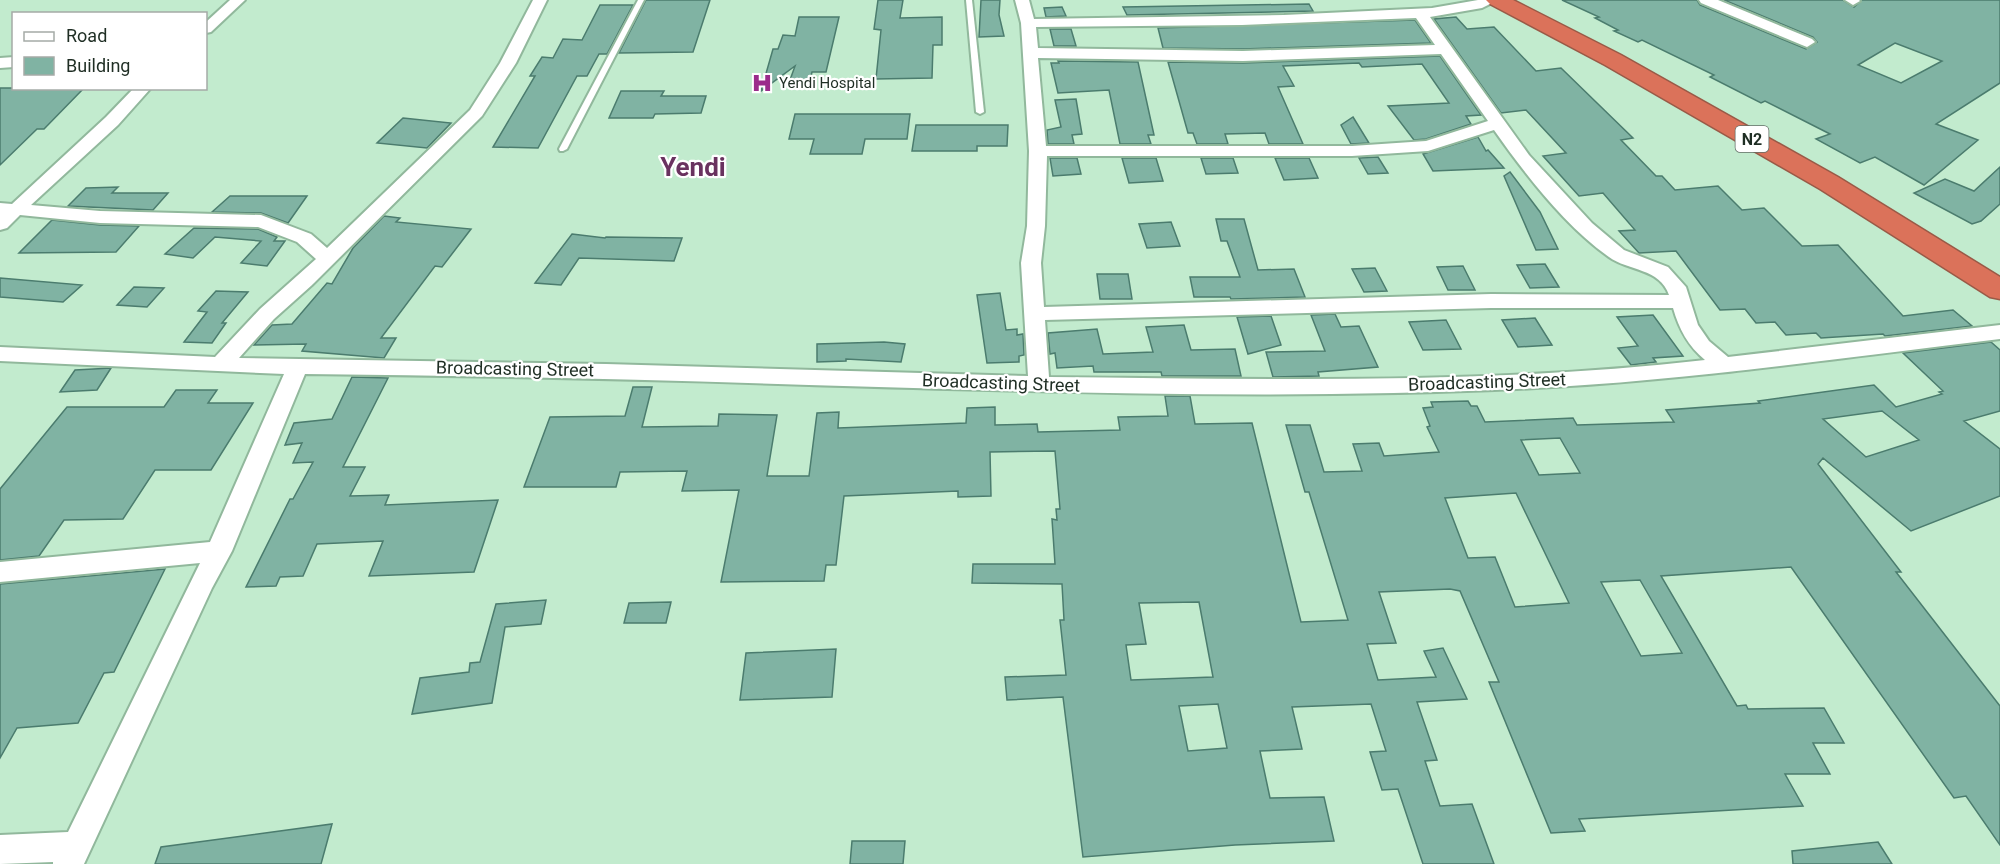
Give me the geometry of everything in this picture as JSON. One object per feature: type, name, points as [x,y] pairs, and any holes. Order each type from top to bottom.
[{"type":"highway","name":"N2","points":[[1497,0],[1613,60],[1829,183],[2000,290]]},
{"type":"highway","name":"N2","points":[[1524,0],[1630,54],[1858,179],[2000,268]]},
{"type":"street","points":[[207,28],[238,0]]},
{"type":"street","points":[[221,364],[267,314],[305,281],[476,113],[508,63],[540,0]]},
{"type":"street","points":[[1023,0],[1031,53],[1038,151],[1036,226],[1031,263],[1039,384]]},
{"type":"street","points":[[1028,23],[1278,20],[1419,12],[1477,6],[1491,0]]},
{"type":"street","points":[[1706,0],[1807,42]]},
{"type":"street","points":[[1419,12],[1524,159],[1571,214],[1617,254],[1661,271],[1676,287],[1688,326],[1702,346],[1724,365]]},
{"type":"street","points":[[1031,53],[1243,56],[1444,49]]},
{"type":"street","points":[[0,224],[8,209],[112,122],[141,90]]},
{"type":"street","points":[[1038,151],[1352,151],[1428,146],[1498,123]]},
{"type":"street","points":[[8,209],[100,217],[261,221],[304,238],[327,258]]},
{"type":"street","points":[[1033,314],[1491,301],[1680,302]]},
{"type":"street","name":"Broadcasting Street","points":[[0,354],[298,367],[606,370],[1039,384],[1271,387],[1511,382],[1629,376],[2000,332]]},
{"type":"street","points":[[0,850],[72,855],[200,586],[220,551],[273,418],[298,367]]},
{"type":"street","points":[[0,572],[220,551]]},
{"type":"lane","points":[[563,148],[641,0]]},
{"type":"lane","points":[[969,0],[980,112]]},
{"type":"building","points":[[646,0],[710,0],[693,52],[619,53]]},
{"type":"building","points":[[878,0],[903,0],[900,18],[942,17],[942,45],[933,45],[932,78],[876,79],[881,30],[874,29]]},
{"type":"building","points":[[981,0],[1000,0],[999,15],[1004,36],[979,37]]},
{"type":"building","points":[[1562,0],[1697,0],[1700,5],[1806,49],[1817,42],[1813,37],[1724,0],[1843,0],[1854,7],[1862,0],[2000,0],[2000,83],[1936,124],[1978,140],[1924,185],[1875,157],[1860,163],[1816,139],[1830,134],[1765,101],[1761,103],[1710,77],[1714,75],[1642,40],[1638,42],[1614,31],[1618,30],[1595,18],[1599,17]],"holes":[[[1895,43],[1942,61],[1901,83],[1858,65]]]},
{"type":"building","points":[[1309,4],[1313,11],[1127,15],[1123,7]]},
{"type":"building","points":[[600,5],[633,5],[607,54],[599,54],[587,76],[577,76],[538,148],[493,147],[535,76],[530,76],[542,57],[553,58],[563,39],[582,40]]},
{"type":"building","points":[[1062,7],[1066,16],[1046,17],[1044,8]]},
{"type":"building","points":[[799,17],[839,17],[826,72],[812,72],[810,80],[790,80],[795,66],[761,91],[773,49],[778,49],[783,35],[795,36]]},
{"type":"building","points":[[1456,17],[1467,29],[1494,27],[1536,71],[1561,68],[1633,138],[1621,140],[1656,176],[1662,176],[1675,190],[1718,186],[1742,210],[1764,208],[1802,246],[1838,245],[1903,316],[1953,310],[1972,326],[1885,336],[1883,334],[1821,338],[1816,333],[1786,335],[1775,322],[1756,323],[1745,309],[1720,310],[1676,251],[1639,253],[1619,231],[1635,230],[1603,193],[1579,196],[1543,156],[1566,153],[1526,110],[1501,113],[1434,19]]},
{"type":"building","points":[[1415,20],[1431,43],[1243,49],[1163,48],[1158,28]]},
{"type":"building","points":[[1050,29],[1071,29],[1076,46],[1054,46]]},
{"type":"building","points":[[1440,56],[1481,115],[1466,116],[1471,124],[1426,139],[1414,140],[1388,106],[1449,103],[1422,64],[1362,67],[1359,63],[1283,66],[1294,86],[1278,87],[1303,144],[1269,144],[1265,133],[1225,134],[1228,144],[1197,144],[1193,133],[1188,133],[1168,62],[1243,63]]},
{"type":"building","points":[[1058,61],[1138,62],[1154,135],[1148,135],[1151,144],[1120,144],[1109,90],[1058,93],[1051,63],[1059,63]]},
{"type":"building","points":[[0,88],[82,90],[44,129],[37,129],[0,165]]},
{"type":"building","points":[[621,91],[664,91],[661,96],[706,96],[701,113],[655,114],[653,118],[609,118]]},
{"type":"building","points":[[1076,99],[1082,134],[1072,135],[1074,144],[1048,144],[1047,130],[1061,127],[1055,100]]},
{"type":"building","points":[[795,114],[910,114],[907,139],[865,139],[862,154],[810,154],[814,139],[789,139]]},
{"type":"building","points":[[1353,117],[1369,143],[1351,144],[1341,125]]},
{"type":"building","points":[[403,118],[451,123],[427,148],[377,143]]},
{"type":"building","points":[[916,125],[1008,125],[1007,146],[977,146],[977,151],[912,151]]},
{"type":"building","points":[[1478,137],[1486,151],[1488,150],[1504,168],[1433,171],[1423,154]]},
{"type":"building","points":[[1378,157],[1388,173],[1368,174],[1359,158]]},
{"type":"building","points":[[1050,158],[1077,158],[1081,174],[1053,176]]},
{"type":"building","points":[[1122,158],[1156,158],[1163,181],[1129,183]]},
{"type":"building","points":[[1201,158],[1233,158],[1238,173],[1206,174]]},
{"type":"building","points":[[1275,158],[1309,158],[1318,178],[1284,180]]},
{"type":"building","points":[[2000,167],[2000,204],[1981,221],[1972,224],[1914,193],[1945,179],[1974,191]]},
{"type":"building","points":[[1510,172],[1540,212],[1558,249],[1536,250],[1504,176]]},
{"type":"building","points":[[118,187],[112,193],[168,193],[153,210],[68,206],[86,188]]},
{"type":"building","points":[[230,196],[307,196],[288,223],[261,213],[212,212]]},
{"type":"building","points":[[384,216],[400,218],[396,222],[471,229],[442,267],[435,266],[381,338],[396,338],[384,358],[302,351],[306,344],[254,345],[272,325],[292,324],[327,283],[332,284],[353,248]]},
{"type":"building","points":[[1216,219],[1244,219],[1258,270],[1294,269],[1305,297],[1231,299],[1230,297],[1194,297],[1190,277],[1240,277],[1227,241],[1221,241]]},
{"type":"building","points":[[52,220],[139,226],[116,252],[19,253]]},
{"type":"building","points":[[1171,222],[1180,246],[1147,248],[1139,224]]},
{"type":"building","points":[[194,228],[258,229],[277,237],[274,241],[285,241],[267,266],[241,263],[261,241],[215,237],[193,258],[165,254]]},
{"type":"building","points":[[572,234],[605,238],[682,238],[674,261],[579,258],[561,285],[535,283]]},
{"type":"building","points":[[1545,264],[1559,287],[1530,288],[1517,265]]},
{"type":"building","points":[[1463,266],[1475,290],[1448,290],[1437,267]]},
{"type":"building","points":[[1375,268],[1387,291],[1364,292],[1352,269]]},
{"type":"building","points":[[1097,274],[1128,274],[1132,299],[1100,299]]},
{"type":"building","points":[[0,278],[82,285],[63,302],[0,297]]},
{"type":"building","points":[[134,287],[164,288],[147,307],[117,305]]},
{"type":"building","points":[[216,291],[248,292],[222,323],[226,323],[212,343],[184,342],[207,312],[198,311]]},
{"type":"building","points":[[1000,293],[1006,330],[1017,329],[1017,335],[1023,334],[1024,355],[1019,356],[1019,362],[987,363],[977,295]]},
{"type":"building","points":[[1335,314],[1341,327],[1359,326],[1378,367],[1318,372],[1319,376],[1273,377],[1266,352],[1325,351],[1311,315]]},
{"type":"building","points":[[1653,315],[1683,356],[1653,358],[1656,362],[1631,365],[1618,348],[1638,346],[1617,317]]},
{"type":"building","points":[[1271,316],[1281,345],[1248,354],[1237,317]]},
{"type":"building","points":[[1535,318],[1552,345],[1518,347],[1502,320]]},
{"type":"building","points":[[1446,320],[1461,349],[1423,350],[1409,322]]},
{"type":"building","points":[[1184,325],[1191,350],[1235,349],[1241,376],[1162,376],[1161,372],[1094,372],[1093,366],[1057,368],[1055,353],[1050,354],[1048,333],[1097,329],[1103,354],[1153,352],[1146,327]]},
{"type":"building","points":[[884,342],[905,344],[901,362],[846,359],[846,361],[817,362],[817,344]]},
{"type":"building","points":[[1991,342],[2000,350],[2000,411],[1964,421],[2000,449],[2000,496],[1911,531],[1823,458],[1818,464],[1901,572],[1896,572],[2000,706],[2000,845],[1966,796],[1954,798],[1791,567],[1661,576],[1737,706],[1746,705],[1748,709],[1824,708],[1844,743],[1813,743],[1830,774],[1785,774],[1803,806],[1579,819],[1585,831],[1551,833],[1489,682],[1499,682],[1460,591],[1450,589],[1379,592],[1396,643],[1367,644],[1378,680],[1436,677],[1424,651],[1443,648],[1467,699],[1417,702],[1437,760],[1425,761],[1440,806],[1472,804],[1494,864],[1423,864],[1398,789],[1382,790],[1370,752],[1386,751],[1371,704],[1292,707],[1302,749],[1260,751],[1270,798],[1324,797],[1334,841],[1235,845],[1083,857],[1063,697],[1007,700],[1005,677],[1066,675],[1060,620],[1064,620],[1062,584],[972,583],[973,564],[1055,564],[1052,519],[1057,520],[1056,509],[1060,509],[1055,451],[990,452],[991,496],[958,497],[958,491],[844,496],[836,565],[826,565],[824,581],[721,582],[739,490],[682,491],[687,471],[620,472],[616,487],[524,487],[550,417],[625,416],[633,387],[652,387],[642,427],[718,426],[719,414],[777,415],[767,476],[809,476],[817,413],[839,412],[838,428],[966,423],[967,408],[995,407],[995,425],[1037,424],[1038,432],[1120,430],[1118,417],[1168,416],[1165,396],[1190,396],[1195,424],[1252,423],[1301,622],[1348,620],[1309,492],[1305,492],[1286,425],[1310,425],[1324,472],[1362,471],[1353,444],[1379,443],[1384,456],[1439,452],[1427,427],[1430,426],[1423,408],[1433,407],[1431,402],[1468,401],[1471,406],[1477,406],[1485,422],[1573,418],[1577,425],[1674,422],[1666,410],[1760,403],[1758,401],[1874,385],[1896,407],[1942,394],[1939,392],[1943,391],[1903,353]],"holes":[[[1882,411],[1919,440],[1866,457],[1823,419]],[[1560,438],[1580,473],[1539,475],[1521,440]],[[1516,493],[1569,603],[1515,607],[1495,557],[1468,558],[1445,498]],[[1640,580],[1682,653],[1641,656],[1601,582]],[[1199,602],[1213,677],[1131,680],[1126,645],[1146,644],[1139,603]],[[1218,704],[1227,748],[1188,751],[1179,706]]]},
{"type":"building","points":[[111,368],[97,390],[60,392],[75,370]]},
{"type":"building","points":[[352,377],[388,378],[343,467],[365,467],[350,496],[389,495],[385,505],[498,500],[474,572],[369,576],[383,541],[317,544],[303,576],[280,577],[276,586],[246,587],[290,499],[293,499],[313,462],[293,463],[302,443],[285,445],[294,423],[332,419]]},
{"type":"building","points":[[176,390],[217,390],[208,403],[253,403],[211,470],[155,470],[123,519],[64,520],[39,556],[0,560],[0,489],[67,407],[164,407]]},
{"type":"building","points":[[165,569],[114,672],[104,673],[78,723],[17,728],[0,758],[0,584]]},
{"type":"building","points":[[546,600],[541,624],[505,627],[492,703],[412,714],[420,678],[469,672],[470,663],[480,662],[496,604]]},
{"type":"building","points":[[671,602],[666,623],[624,623],[629,603]]},
{"type":"building","points":[[836,649],[832,697],[740,700],[746,653]]},
{"type":"building","points":[[332,824],[321,864],[155,864],[161,847]]},
{"type":"building","points":[[852,841],[905,841],[903,864],[850,864]]},
{"type":"building","points":[[1878,842],[1892,864],[1793,864],[1792,851]]},
{"type":"place","name":"Yendi Hospital","points":[[762,83]]},
{"type":"district","name":"Yendi","points":[[693,167]]}]
